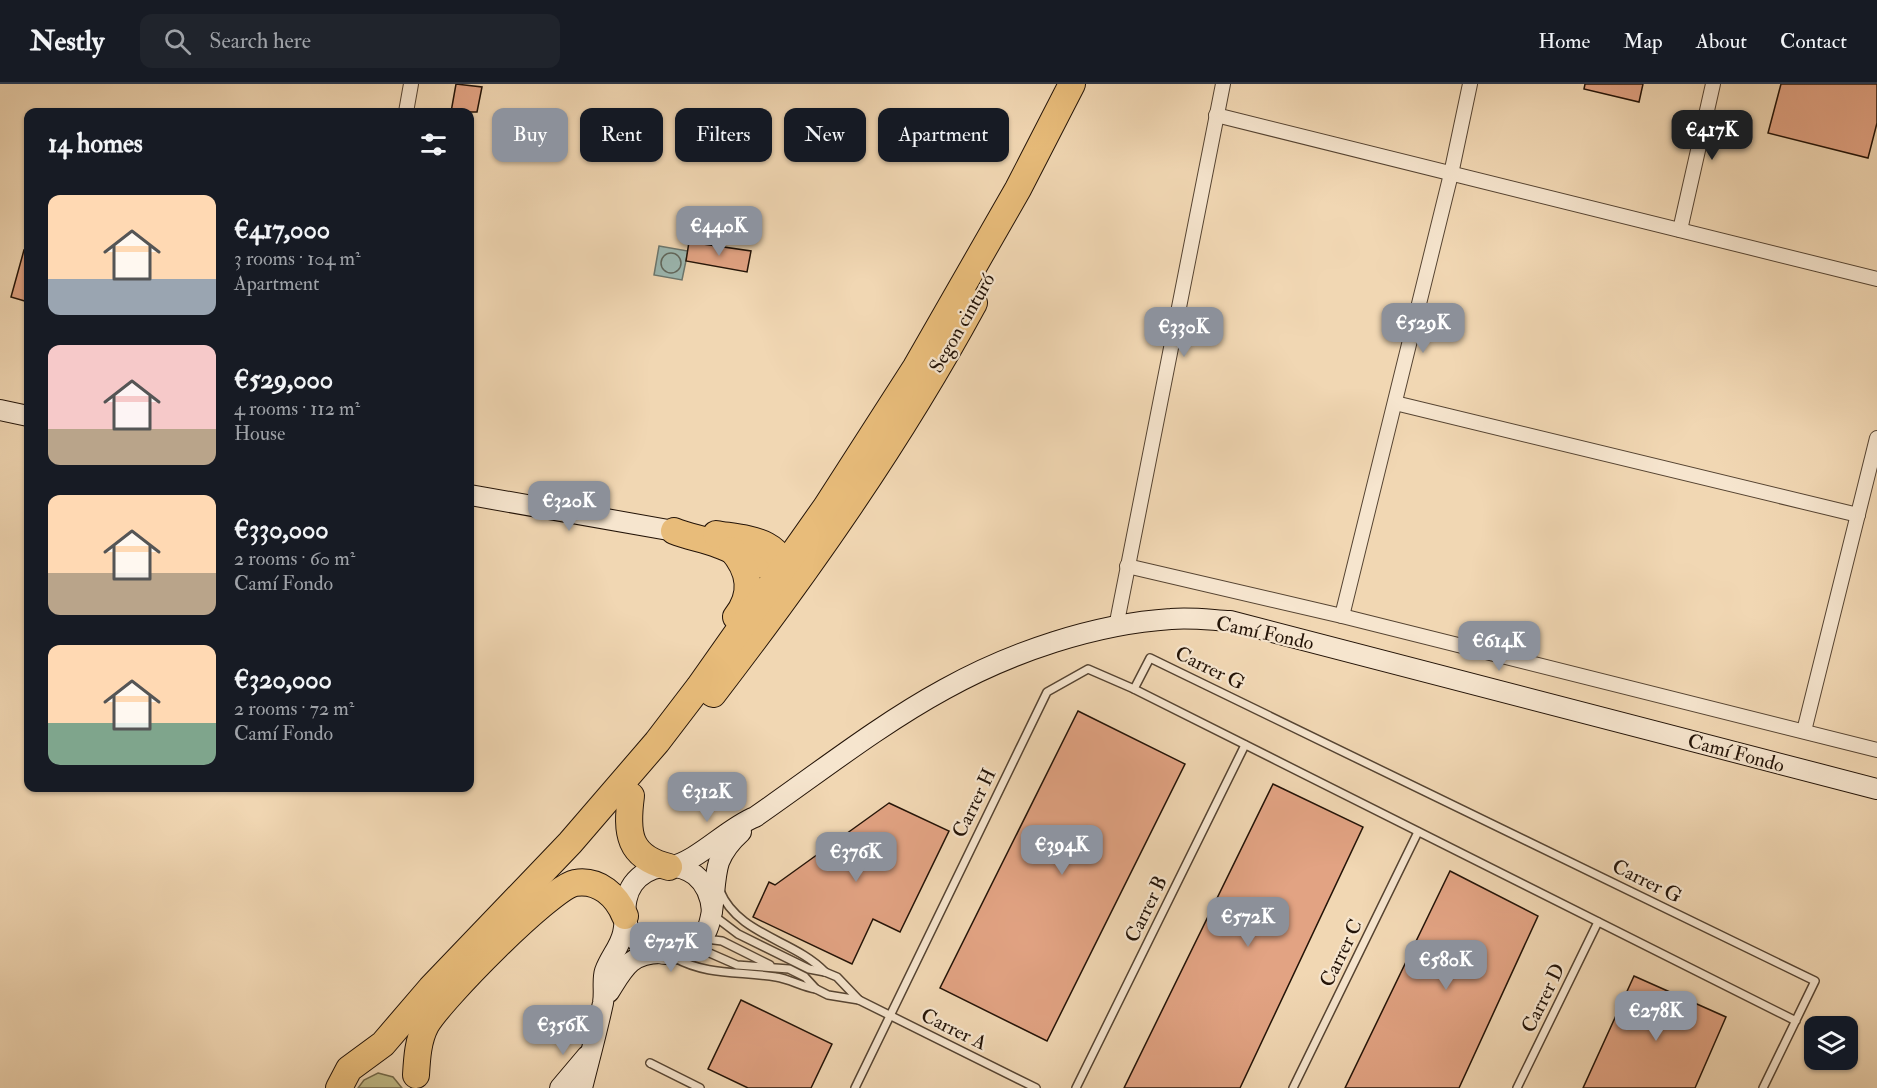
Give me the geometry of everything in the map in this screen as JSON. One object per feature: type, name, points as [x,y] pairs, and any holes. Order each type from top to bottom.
[{"type":"highway","name":"Segon cinturó","points":[[688,714],[826,507],[955,302],[1072,84]]},
{"type":"highway","name":"Segon cinturó","points":[[688,714],[819,551],[882,458],[970,311],[1026,208],[1085,84]]},
{"type":"highway","points":[[784,567],[801,559],[867,462],[934,356],[970,311]]},
{"type":"highway","points":[[741,544],[796,530],[810,522],[826,507]]},
{"type":"highway","points":[[523,921],[543,894],[631,796],[781,588],[784,567],[777,552],[771,547],[741,544],[696,530],[674,531]]},
{"type":"highway","points":[[338,1087],[349,1069],[383,1044],[431,988],[563,852],[657,742],[688,714],[703,664],[747,599],[747,576],[741,560],[741,544]]},
{"type":"highway","points":[[631,796],[628,824],[635,848],[651,861],[669,867]]},
{"type":"highway","points":[[420,1083],[420,1040],[426,1025],[442,1004],[523,921],[566,887],[582,883],[596,885],[608,892],[619,903],[625,916]]},
{"type":"highway","points":[[365,1058],[379,1055],[394,1057],[406,1064],[420,1083]]},
{"type":"street","points":[[407,108],[411,84]]},
{"type":"street","points":[[1116,627],[1126,566],[1223,84]]},
{"type":"street","points":[[1342,616],[1451,174],[1470,84]]},
{"type":"street","points":[[1680,231],[1713,84]]},
{"type":"street","points":[[1216,115],[1877,279]]},
{"type":"street","points":[[1395,404],[1858,515]]},
{"type":"street","points":[[0,410],[24,415]]},
{"type":"street","points":[[1804,731],[1877,438]]},
{"type":"street","points":[[474,496],[674,531]]},
{"type":"street","points":[[1126,566],[1342,616],[1877,750]]},
{"type":"street","name":"Camí Fondo","points":[[755,817],[944,690],[1014,657],[1116,627],[1172,619],[1230,621],[1877,789]]},
{"type":"street","points":[[582,1088],[604,1000],[605,971],[621,940],[627,896],[638,879],[656,868],[679,864],[736,825],[755,817]]},
{"type":"street","points":[[604,1000],[627,964],[641,955],[662,954],[693,947],[709,927],[716,875],[725,848],[755,817]]},
{"type":"street","points":[[669,867],[684,870],[697,878],[710,897],[712,911]]},
{"type":"street","points":[[625,916],[628,930],[637,942],[662,954]]},
{"type":"street","points":[[560,1088],[591,1052]]},
{"type":"lane","name":"Carrer G","points":[[1134,689],[1150,658],[1815,981],[1796,1021]]},
{"type":"lane","name":"Carrer H","points":[[888,1015],[1047,692],[1088,669],[1134,689]]},
{"type":"lane","points":[[1134,689],[1796,1021],[1763,1088]]},
{"type":"lane","name":"Carrer B","points":[[1077,1088],[1245,745]]},
{"type":"lane","name":"Carrer C","points":[[1293,1088],[1418,832]]},
{"type":"lane","points":[[716,875],[722,896],[734,912],[760,932],[813,959],[825,972]]},
{"type":"lane","points":[[712,911],[716,919],[738,934],[809,969],[825,972],[837,978],[859,1000]]},
{"type":"lane","name":"Carrer D","points":[[1517,1088],[1598,922]]},
{"type":"lane","points":[[693,947],[703,940],[717,939],[762,962],[806,978],[816,989]]},
{"type":"lane","points":[[693,947],[703,948],[737,965],[781,968]]},
{"type":"lane","points":[[662,954],[687,964],[730,974],[777,977],[828,995],[859,1000]]},
{"type":"lane","name":"Carrer A","points":[[859,1000],[1026,1086],[1036,1088]]},
{"type":"lane","points":[[855,1088],[888,1015]]},
{"type":"lane","points":[[650,1063],[700,1088]]},
{"type":"shaded area","points":[[378,1073],[393,1077],[402,1088],[358,1088],[364,1080]]},
{"type":"water","points":[[659,246],[688,251],[682,280],[654,275]]},
{"type":"building","points":[[456,84],[482,87],[477,112],[474,112],[474,108],[452,108]]},
{"type":"building","points":[[1585,84],[1643,84],[1639,102],[1584,89]]},
{"type":"building","points":[[1781,84],[1877,84],[1877,123],[1868,158],[1768,133]]},
{"type":"building","points":[[689,242],[751,251],[747,272],[686,261]]},
{"type":"building","points":[[24,250],[24,301],[11,297]]},
{"type":"building","points":[[1078,711],[1185,764],[1047,1041],[940,988]]},
{"type":"building","points":[[1273,784],[1363,827],[1240,1088],[1124,1088]]},
{"type":"building","points":[[889,803],[949,831],[900,932],[873,919],[852,964],[753,917],[769,882],[775,885]]},
{"type":"building","points":[[1450,871],[1538,916],[1459,1088],[1345,1088]]},
{"type":"building","points":[[1634,976],[1726,1017],[1695,1088],[1583,1088]]},
{"type":"building","points":[[741,1000],[832,1044],[811,1088],[748,1088],[708,1069]]}]
